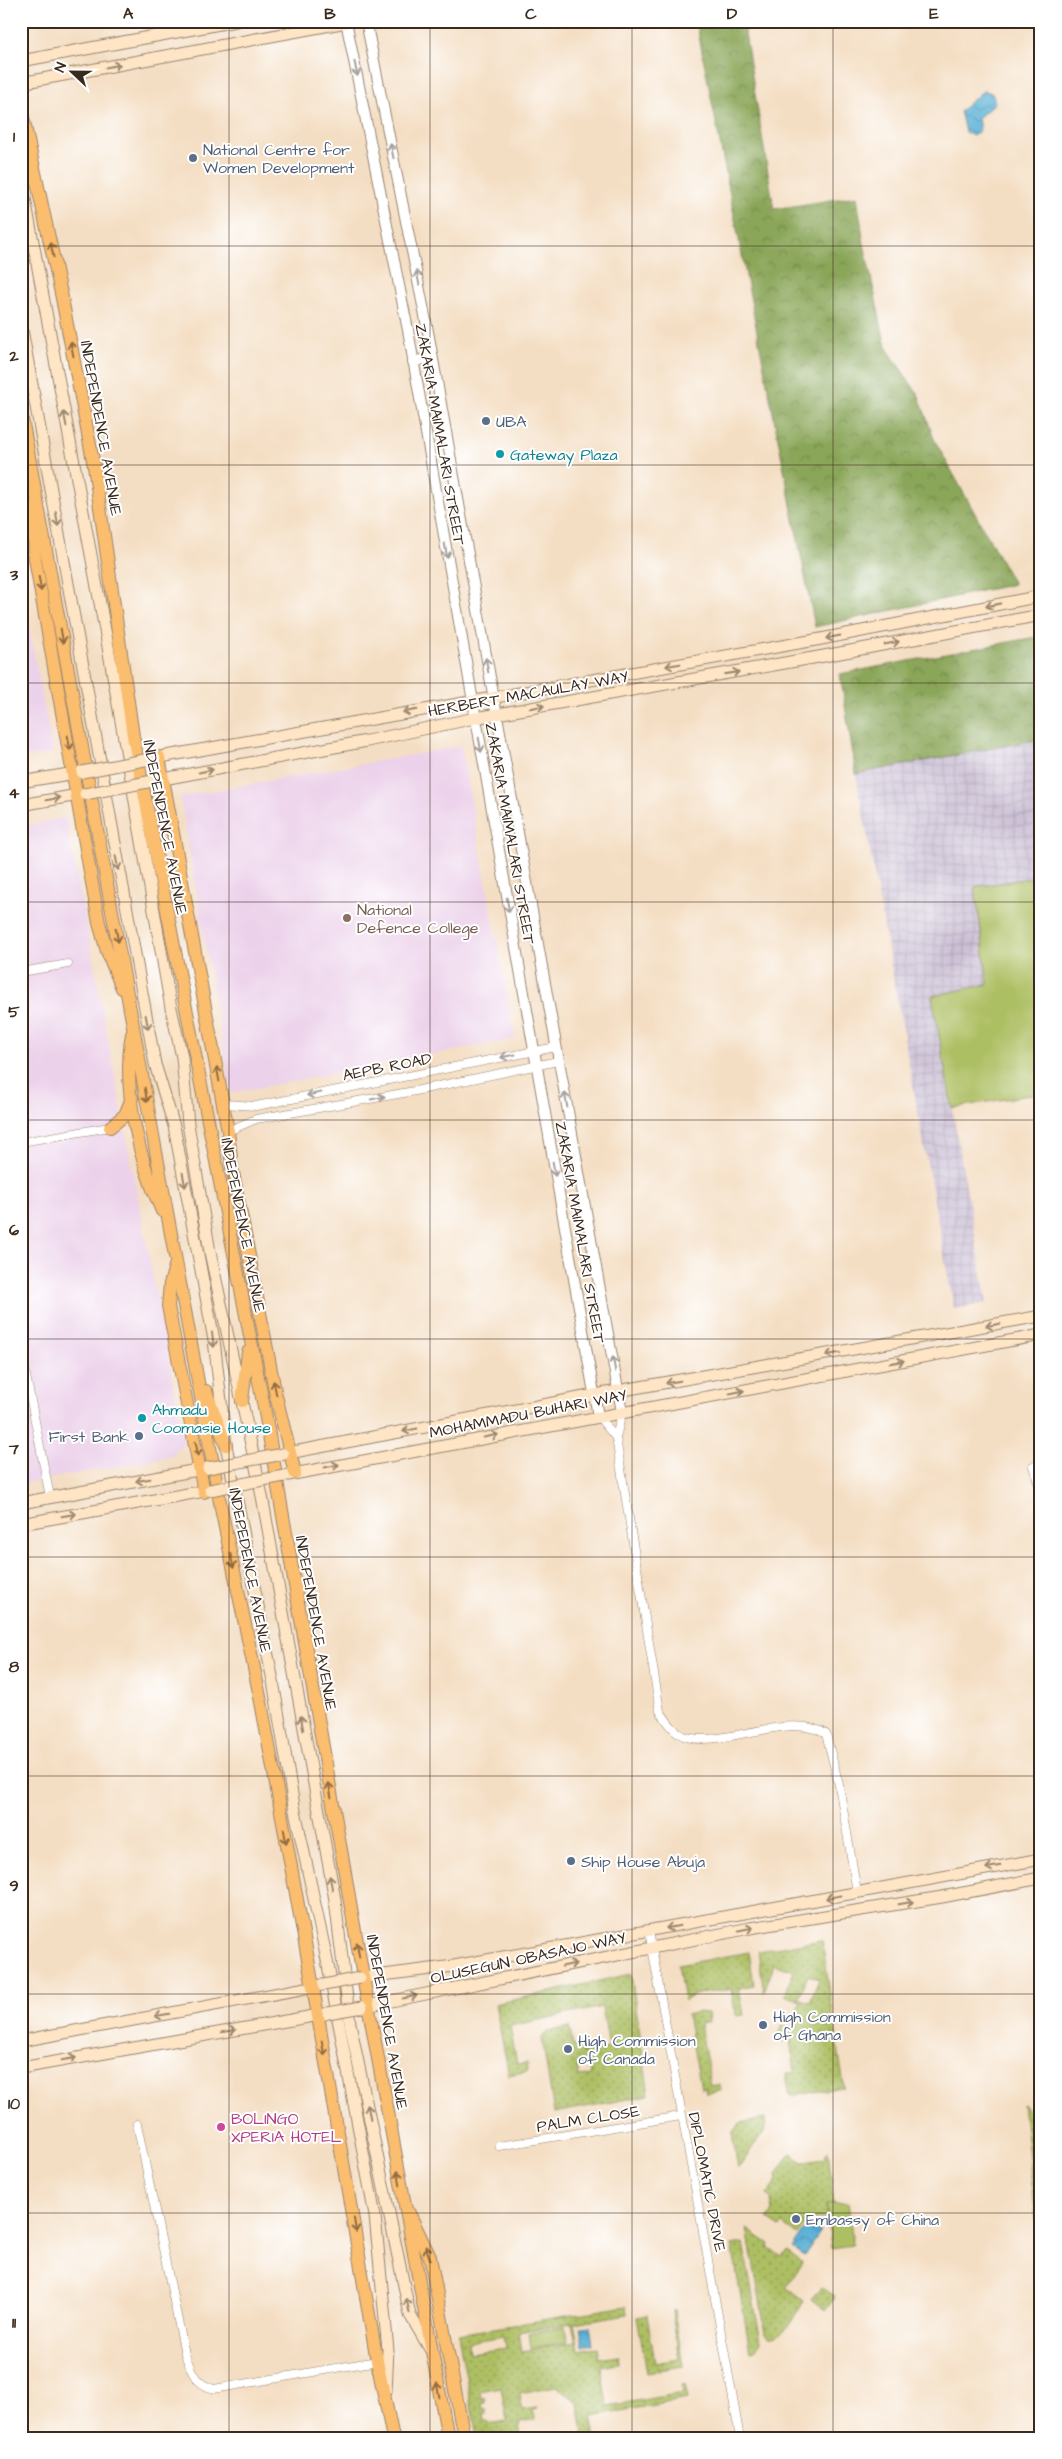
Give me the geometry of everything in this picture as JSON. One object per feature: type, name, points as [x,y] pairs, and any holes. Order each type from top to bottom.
[{"type":"main road","points":[[24,61],[236,21]]},
{"type":"main road","points":[[26,82],[348,22]]},
{"type":"main road","name":"INDEPENDENCE AVENUE","points":[[21,108],[62,298],[94,466],[133,736],[266,1418],[361,1978],[448,2438]]},
{"type":"main road","name":"INDEPENDENCE AVENUE","points":[[21,177],[107,641],[171,1008],[182,1057],[188,1124],[210,1252],[265,1513],[334,1900],[352,2032],[410,2315],[430,2349]]},
{"type":"main road","points":[[21,324],[153,1054],[174,1126],[214,1340],[226,1446],[271,1671],[294,1806],[323,1938],[375,2216],[388,2350],[386,2398]]},
{"type":"main road","points":[[21,412],[193,1353],[226,1446]]},
{"type":"main road","points":[[35,483],[33,536],[35,559],[82,794],[104,942],[118,981],[130,1004]]},
{"type":"main road","name":"HERBERT MACAULAY WAY","points":[[21,782],[493,696],[821,639],[1041,596]]},
{"type":"main road","name":"HERBERT MACAULAY WAY","points":[[21,805],[367,741],[496,714],[824,656],[1041,615]]},
{"type":"main road","points":[[157,757],[224,1104],[232,1167],[290,1474]]},
{"type":"main road","points":[[134,1024],[128,1054],[132,1098],[140,1144],[146,1172],[170,1228]]},
{"type":"main road","points":[[110,1126],[125,1116],[132,1098]]},
{"type":"main road","points":[[110,1126],[129,1132],[140,1144]]},
{"type":"main road","points":[[176,1264],[170,1284],[168,1306],[205,1469],[207,1491]]},
{"type":"main road","name":"MOHAMMADU BUHARI WAY","points":[[21,1503],[619,1391],[1041,1316]]},
{"type":"main road","name":"MOHAMMADU BUHARI WAY","points":[[21,1524],[1041,1335]]},
{"type":"main road","points":[[242,1401],[250,1340]]},
{"type":"main road","name":"INDEPEDENCE AVENUE","points":[[193,1353],[319,1986]]},
{"type":"main road","name":"OLUSEGUN OBASAJO WAY","points":[[21,2041],[361,1978],[454,1966],[1041,1859]]},
{"type":"main road","name":"OLUSEGUN OBASAJO WAY","points":[[21,2068],[366,2006],[789,1922],[1041,1878]]},
{"type":"main road","points":[[788,1906],[789,1922]]},
{"type":"main road","points":[[454,1966],[458,1987]]},
{"type":"main road","points":[[319,1986],[377,2361],[386,2398],[392,2438]]},
{"type":"main road","points":[[404,2205],[424,2239],[430,2257],[464,2438]]},
{"type":"street","name":"ZAKARIA MAIMALARI STREET","points":[[366,21],[427,326],[619,1391],[622,1412],[616,1438],[660,1711],[676,1731],[698,1739],[785,1727],[806,1727],[826,1734],[839,1785],[857,1892]]},
{"type":"street","name":"ZAKARIA MAIMALARI STREET","points":[[348,22],[408,330],[598,1416]]},
{"type":"street","points":[[413,362],[432,357]]},
{"type":"street","points":[[21,972],[68,964]]},
{"type":"street","name":"AEPB ROAD","points":[[224,1104],[256,1106],[556,1047]]},
{"type":"street","name":"AEPB ROAD","points":[[228,1131],[256,1120],[415,1091],[558,1060]]},
{"type":"street","points":[[21,1142],[110,1126]]},
{"type":"street","points":[[21,1350],[50,1498]]},
{"type":"street","points":[[598,1416],[616,1438]]},
{"type":"street","points":[[1033,1466],[1041,1492]]},
{"type":"street","name":"DIPLOMATIC DRIVE","points":[[648,1931],[740,2438]]},
{"type":"street","name":"PALM CLOSE","points":[[499,2146],[681,2116]]},
{"type":"street","points":[[137,2124],[185,2354],[197,2381],[214,2389],[377,2361]]},
{"type":"shaded area","points":[[21,584],[53,753],[21,758]]},
{"type":"shaded area","points":[[1041,739],[1041,876],[975,887],[988,984],[932,997],[987,1303],[954,1309],[856,774]]},
{"type":"shaded area","name":"National Defence College","points":[[461,746],[515,1039],[231,1093],[180,797]]},
{"type":"shaded area","points":[[66,818],[184,1441],[173,1456],[21,1484],[21,826]]},
{"type":"green space","points":[[696,21],[743,21],[774,209],[857,196],[864,244],[886,347],[919,396],[934,439],[1014,584],[815,627]]},
{"type":"green space","points":[[1041,636],[1041,739],[856,774],[840,674]]},
{"type":"green space","points":[[1041,876],[1041,1093],[952,1108],[932,996],[988,984],[975,887]]},
{"type":"green space","points":[[822,1940],[844,2087],[790,2096],[786,2074],[795,2072],[790,2040],[782,2041],[778,2038],[782,2025],[791,2028],[801,2001],[785,1995],[794,1971],[774,1964],[764,1992],[758,1951]],"holes":[[[808,1975],[819,1979],[810,2002],[799,1998]]]},
{"type":"green space","points":[[749,1952],[754,1985],[739,1988],[744,2015],[736,2016],[731,1989],[697,1994],[684,2001],[678,1965]]},
{"type":"green space","points":[[631,1974],[649,2095],[554,2113],[542,2038],[547,2032],[570,2027],[573,2046],[582,2045],[583,2053],[609,2048],[602,2007],[510,2026],[517,2064],[527,2063],[528,2071],[509,2075],[495,2004]],"holes":[[[589,2063],[591,2075],[579,2077],[577,2065]]]},
{"type":"green space","points":[[696,2012],[708,2013],[709,2022],[700,2024],[711,2086],[720,2084],[721,2091],[706,2093],[705,2087],[701,2088],[687,2015]]},
{"type":"green space","points":[[1023,2104],[1041,2129],[1041,2263]]},
{"type":"green space","points":[[765,2119],[766,2129],[738,2169],[732,2133],[740,2123]]},
{"type":"green space","points":[[828,2151],[834,2204],[826,2205],[828,2218],[807,2221],[798,2235],[783,2224],[780,2227],[768,2219],[773,2211],[771,2198],[767,2195],[778,2180],[777,2174],[791,2154],[803,2162],[823,2159]]},
{"type":"green space","points":[[848,2202],[853,2245],[831,2248],[826,2204]]},
{"type":"green space","points":[[747,2229],[769,2244],[768,2247],[782,2257],[787,2251],[803,2263],[786,2287],[804,2301],[790,2324],[775,2337],[769,2337],[766,2333]]},
{"type":"green space","points":[[743,2243],[761,2342],[754,2350],[750,2351],[732,2245]]},
{"type":"green space","points":[[821,2287],[835,2296],[825,2310],[812,2300]]},
{"type":"green space","points":[[626,2306],[627,2314],[574,2323],[579,2350],[597,2347],[599,2358],[618,2355],[619,2363],[601,2366],[607,2406],[683,2393],[682,2384],[685,2384],[688,2399],[592,2416],[596,2438],[584,2438],[578,2402],[556,2386],[520,2393],[522,2410],[537,2408],[533,2411],[536,2420],[519,2423],[521,2438],[477,2438],[458,2334]],"holes":[[[572,2323],[576,2342],[522,2351],[519,2332]],[[504,2336],[506,2348],[469,2353],[468,2342]],[[501,2387],[507,2421],[489,2424],[488,2421],[485,2421],[484,2414],[487,2413],[487,2409],[483,2409],[482,2402],[485,2402],[485,2398],[481,2398],[480,2391]]]},
{"type":"green space","points":[[674,2310],[683,2366],[647,2372],[637,2317],[647,2315],[655,2363],[679,2359],[672,2311]]},
{"type":"green space","points":[[565,2326],[567,2342],[531,2348],[529,2333]]},
{"type":"water","points":[[984,90],[993,94],[995,103],[978,118],[980,130],[973,136],[965,132],[960,111]]},
{"type":"water","points":[[809,2223],[821,2231],[804,2256],[792,2248]]},
{"type":"water","points":[[590,2326],[593,2344],[583,2346],[580,2327]]},
{"type":"place","name":"National Centre for Women Development","points":[[193,158]]},
{"type":"place","name":"UBA","points":[[486,421]]},
{"type":"place","name":"Gateway Plaza","points":[[500,454]]},
{"type":"place","name":"National Defence College","points":[[347,918]]},
{"type":"place","name":"Ahmadu Coomasie House","points":[[142,1418]]},
{"type":"place","name":"First Bank","points":[[139,1436]]},
{"type":"place","name":"Ship House Abuja","points":[[571,1861]]},
{"type":"place","name":"High Commission of Ghana","points":[[763,2025]]},
{"type":"place","name":"High Commission of Canada","points":[[568,2049]]},
{"type":"place","name":"BOLINGO XPERIA HOTEL","points":[[221,2127]]},
{"type":"place","name":"Embassy of China","points":[[796,2219]]}]
